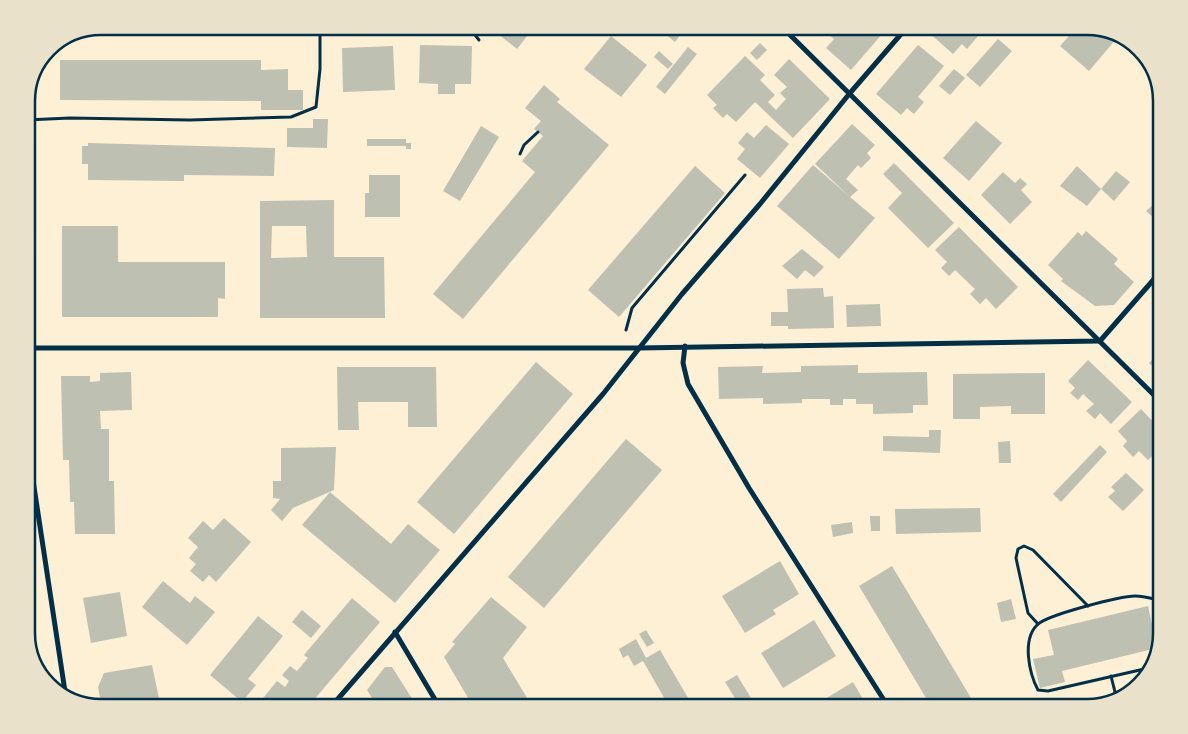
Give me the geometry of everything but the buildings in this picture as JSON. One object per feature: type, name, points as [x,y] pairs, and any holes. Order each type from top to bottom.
[{"type":"street","points":[[790,35],[1153,394]]},
{"type":"street","points":[[338,699],[603,394],[850,93],[900,35]]},
{"type":"street","points":[[35,348],[639,348],[1100,341],[1153,280]]},
{"type":"street","points":[[685,346],[683,363],[688,384],[748,488],[883,699]]},
{"type":"street","points":[[35,493],[64,687]]},
{"type":"street","points":[[395,632],[435,699]]},
{"type":"path","points":[[35,120],[218,119],[291,117],[304,114],[316,107],[319,96],[320,35]]},
{"type":"path","points":[[475,35],[479,40]]},
{"type":"path","points":[[520,154],[524,145],[538,132]]},
{"type":"path","points":[[626,330],[632,308],[745,175]]},
{"type":"path","points":[[1038,624],[1028,613],[1016,558],[1018,549],[1024,546],[1032,550],[1088,606]]},
{"type":"path","points":[[1142,669],[1048,690],[1038,690],[1028,649],[1031,634],[1038,624],[1058,614],[1135,596],[1153,599]]},
{"type":"path","points":[[1112,676],[1115,692]]}]
